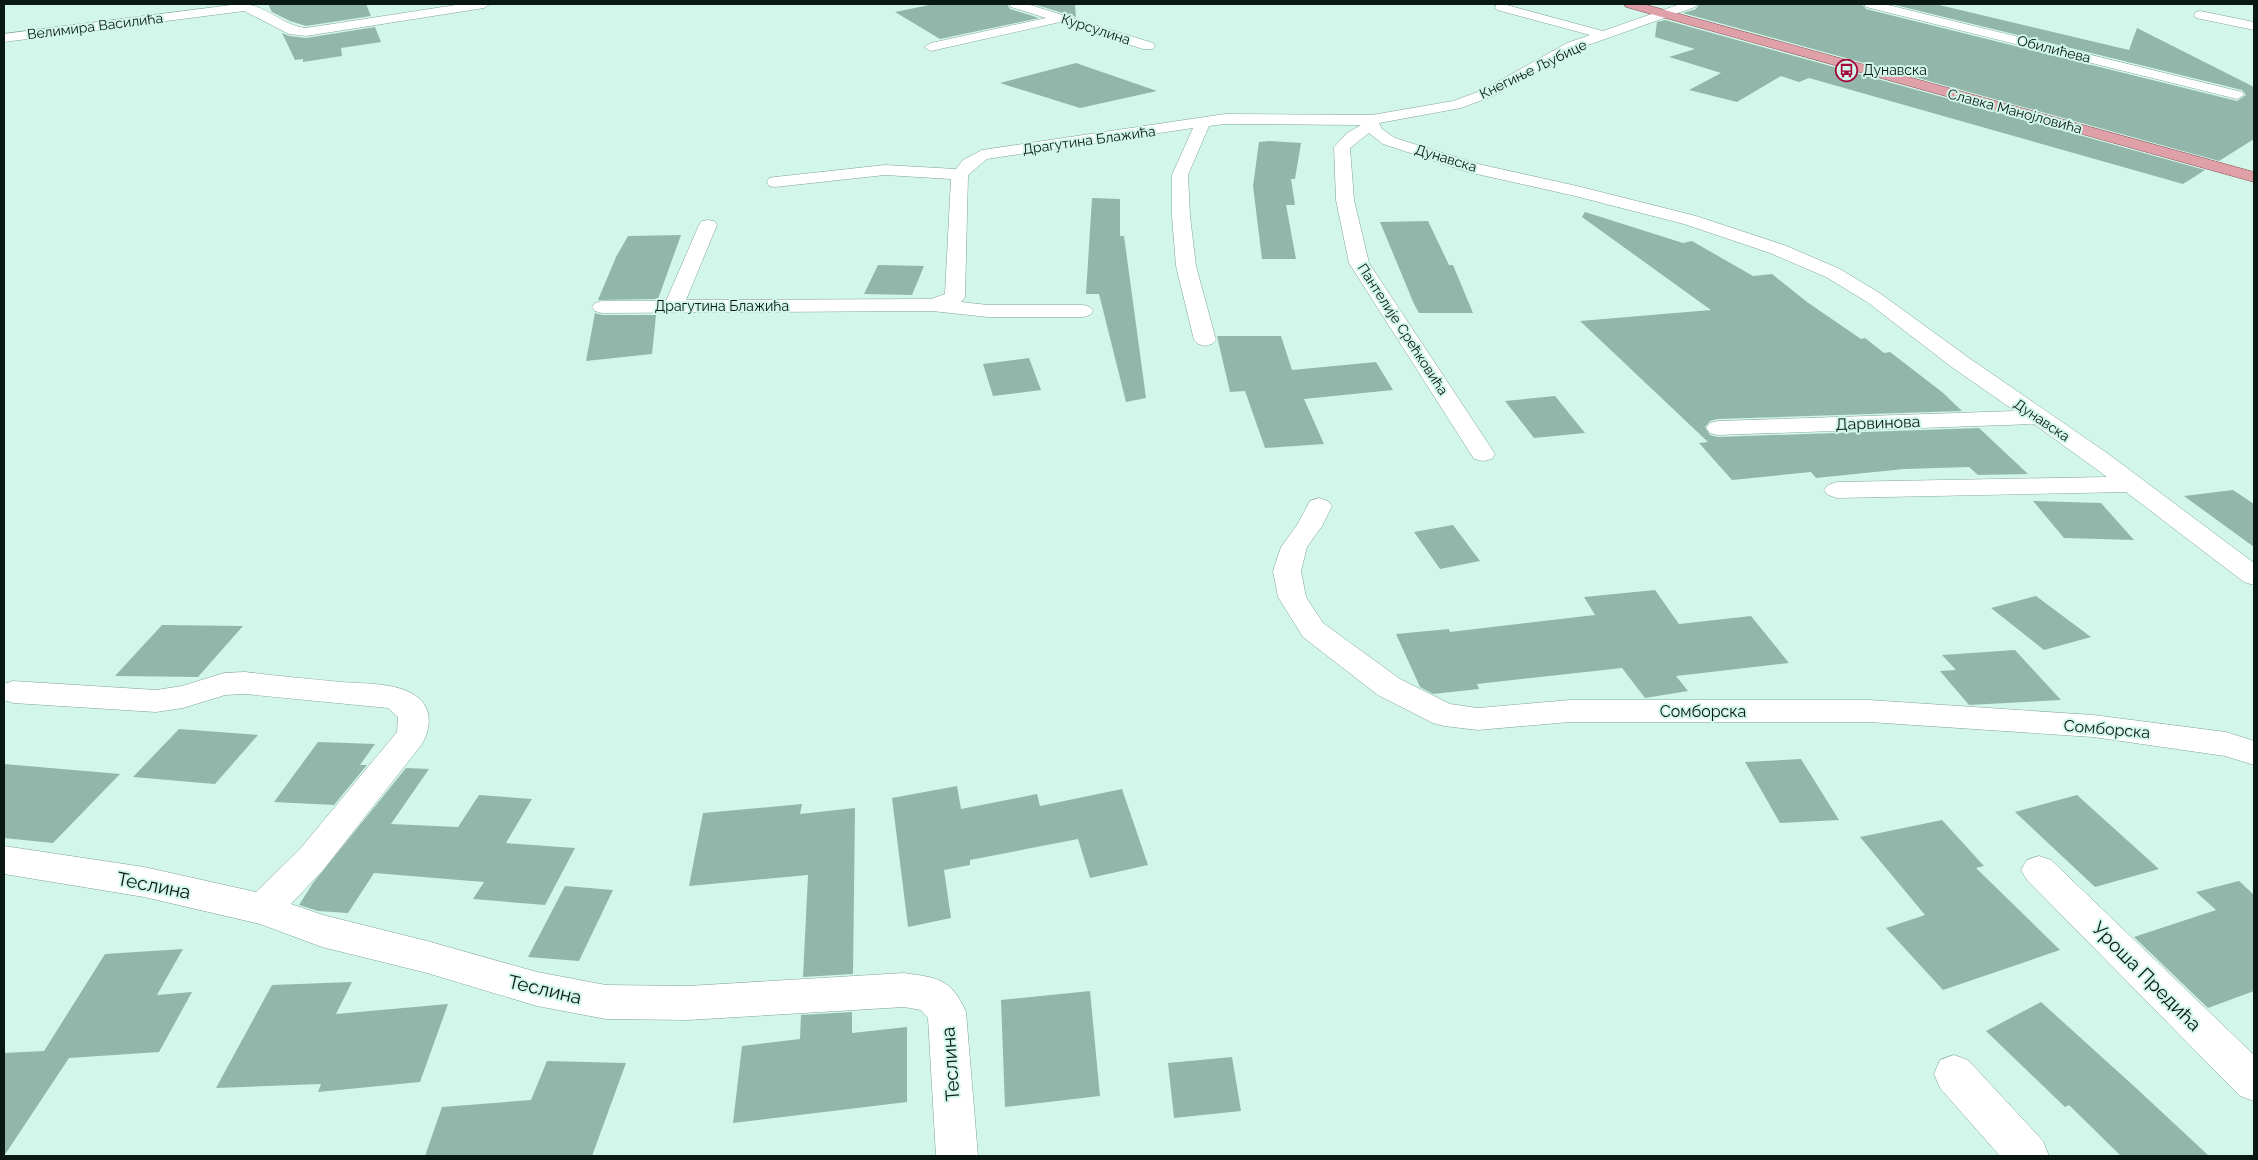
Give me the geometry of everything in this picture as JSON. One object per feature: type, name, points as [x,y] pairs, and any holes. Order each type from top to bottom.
[{"type":"main road","name":"Славка Манојловића","points":[[1630,4],[2254,177]]},
{"type":"street","points":[[246,5],[294,31],[306,32],[484,4]]},
{"type":"street","name":"Курсулина","points":[[1016,4],[1148,46]]},
{"type":"street","name":"Кнегиње Љубице","points":[[1372,123],[1456,105],[1488,93],[1572,46],[1691,4]]},
{"type":"street","name":"Обилићева","points":[[1870,4],[2237,95]]},
{"type":"street","name":"Велимира Василића","points":[[4,38],[246,5]]},
{"type":"street","points":[[1501,7],[1605,35]]},
{"type":"street","points":[[2200,15],[2254,26]]},
{"type":"street","points":[[932,47],[1063,18]]},
{"type":"street","name":"Драгутина Блажића","points":[[932,305],[954,297],[960,174],[969,164],[982,155],[1235,119],[1372,123]]},
{"type":"street","points":[[1203,123],[1180,175],[1181,216],[1186,266],[1205,340]]},
{"type":"street","name":"Дунавска","points":[[1372,123],[1376,132],[1389,141],[1474,168],[1577,190],[1690,220],[1777,249],[1833,273],[1874,298],[1961,363],[2132,484],[2254,576]]},
{"type":"street","name":"Пантелије Срећковића","points":[[1372,123],[1353,136],[1342,147],[1345,200],[1359,263],[1483,454]]},
{"type":"street","points":[[775,182],[885,170],[960,174]]},
{"type":"street","points":[[674,306],[708,225]]},
{"type":"street","name":"Драгутина Блажића","points":[[602,307],[932,305],[988,311],[1083,311]]},
{"type":"street","name":"Дарвинова","points":[[1718,428],[2037,417]]},
{"type":"street","points":[[1837,490],[2132,484]]},
{"type":"street","name":"Сомборска","points":[[1319,506],[1309,526],[1294,547],[1288,571],[1292,597],[1313,630],[1389,687],[1444,715],[1478,719],[1570,711],[1869,711],[2093,726],[2226,744],[2254,753]]},
{"type":"street","points":[[13,692],[156,700],[183,697],[224,684],[245,683],[393,698],[410,707],[414,714],[415,725],[411,736],[312,859],[263,909]]},
{"type":"street","name":"Теслина","points":[[4,860],[144,882],[263,909],[322,931],[537,989],[606,1002],[688,1003],[904,990],[932,994],[947,1012],[958,1156]]},
{"type":"street","name":"Уроша Предића","points":[[2040,870],[2254,1082]]},
{"type":"street","points":[[1954,1074],[2028,1156]]},
{"type":"building","points":[[268,4],[366,4],[371,16],[306,26],[272,12]]},
{"type":"building","points":[[934,4],[1007,4],[1010,9],[1039,18],[940,39],[895,12]]},
{"type":"building","points":[[1033,4],[1075,4],[1076,17]]},
{"type":"building","points":[[1699,4],[1862,4],[1866,9],[2237,101],[2246,95],[2242,90],[1891,4],[1935,4],[2129,50],[2137,28],[2254,87],[2254,139],[2219,161],[1683,13],[1696,9]]},
{"type":"building","points":[[1665,20],[2205,170],[2183,184],[1809,78],[1799,82],[1781,76],[1737,102],[1689,90],[1721,73],[1669,57],[1695,49],[1655,37],[1657,22]]},
{"type":"building","points":[[375,27],[381,42],[341,48],[342,56],[303,62],[303,59],[295,60],[282,33],[289,36],[306,38]]},
{"type":"building","points":[[1076,63],[1157,91],[1080,108],[1000,83]]},
{"type":"building","points":[[1259,142],[1301,143],[1295,179],[1291,179],[1295,205],[1286,205],[1296,259],[1262,259],[1253,186]]},
{"type":"building","points":[[1092,198],[1120,199],[1120,236],[1124,236],[1146,398],[1126,402],[1099,294],[1086,294]]},
{"type":"building","points":[[1585,212],[1683,243],[1692,241],[1753,276],[1772,274],[1807,302],[1861,339],[1865,338],[1884,353],[1890,352],[1942,392],[1962,411],[1718,419],[1710,421],[1705,427],[1710,435],[1718,437],[1979,428],[2028,474],[1978,475],[1969,467],[1904,469],[1816,478],[1811,472],[1732,480],[1699,443],[1708,442],[1580,321],[1711,310],[1582,217]]},
{"type":"building","points":[[1428,221],[1449,265],[1453,265],[1473,313],[1419,313],[1414,304],[1380,222]]},
{"type":"building","points":[[681,235],[658,299],[598,300],[616,257],[628,236]]},
{"type":"building","points":[[878,265],[924,266],[912,295],[864,294]]},
{"type":"building","points":[[595,313],[602,315],[656,315],[652,354],[586,361]]},
{"type":"building","points":[[1217,336],[1281,336],[1292,370],[1376,362],[1393,390],[1304,399],[1324,444],[1265,448],[1245,391],[1230,392]]},
{"type":"building","points":[[1029,358],[1041,390],[993,396],[983,364]]},
{"type":"building","points":[[1555,396],[1585,433],[1534,438],[1505,401]]},
{"type":"building","points":[[2233,490],[2254,504],[2254,547],[2184,496]]},
{"type":"building","points":[[2033,501],[2101,503],[2134,540],[2064,538]]},
{"type":"building","points":[[1453,525],[1480,561],[1440,569],[1414,532]]},
{"type":"building","points":[[1655,590],[1679,624],[1751,616],[1789,663],[1676,676],[1688,691],[1645,698],[1622,668],[1477,684],[1479,689],[1433,694],[1420,687],[1396,634],[1449,629],[1450,632],[1595,615],[1584,597]]},
{"type":"building","points":[[2036,596],[2091,637],[2044,650],[1991,608]]},
{"type":"building","points":[[162,625],[243,626],[198,677],[115,676]]},
{"type":"building","points":[[2015,650],[2061,700],[1969,705],[1940,671],[1956,670],[1942,655]]},
{"type":"building","points":[[179,729],[258,735],[215,784],[133,777]]},
{"type":"building","points":[[318,742],[375,744],[360,765],[367,765],[334,805],[274,802]]},
{"type":"building","points":[[1801,759],[1839,820],[1780,823],[1745,762]]},
{"type":"building","points":[[4,764],[120,774],[53,843],[4,838]]},
{"type":"building","points":[[406,768],[429,769],[391,824],[458,827],[479,795],[532,799],[506,843],[575,848],[545,905],[473,899],[484,882],[374,873],[348,913],[318,911],[299,905],[313,883]]},
{"type":"building","points":[[957,786],[961,809],[1037,794],[1040,806],[1122,789],[1148,865],[1090,878],[1078,839],[970,860],[970,865],[944,870],[951,918],[908,927],[892,798]]},
{"type":"building","points":[[2077,795],[2159,869],[2095,887],[2015,812]]},
{"type":"building","points":[[802,804],[800,814],[855,808],[853,974],[803,977],[808,875],[689,886],[703,813]]},
{"type":"building","points":[[1942,820],[1984,866],[1976,868],[2060,950],[1943,990],[1886,928],[1925,915],[1860,837]]},
{"type":"building","points":[[2239,881],[2254,895],[2254,991],[2208,1008],[2134,937],[2216,910],[2196,892]]},
{"type":"building","points":[[565,886],[613,890],[579,961],[528,957]]},
{"type":"building","points":[[183,949],[157,995],[192,992],[159,1052],[69,1058],[4,1156],[4,1053],[44,1051],[105,954]]},
{"type":"building","points":[[352,982],[336,1014],[448,1004],[420,1082],[318,1092],[321,1084],[216,1088],[272,985]]},
{"type":"building","points":[[1090,991],[1100,1096],[1005,1107],[1001,1000]]},
{"type":"building","points":[[2041,1002],[2209,1156],[2121,1156],[2069,1105],[2065,1107],[1986,1031]]},
{"type":"building","points":[[852,1012],[852,1033],[907,1027],[907,1102],[733,1123],[742,1046],[800,1039],[801,1015]]},
{"type":"building","points":[[1232,1057],[1241,1111],[1174,1118],[1168,1063]]},
{"type":"building","points":[[547,1061],[626,1063],[592,1156],[425,1156],[442,1107],[531,1100]]},
{"type":"place","name":"Дунавска","points":[[1847,70]]}]
